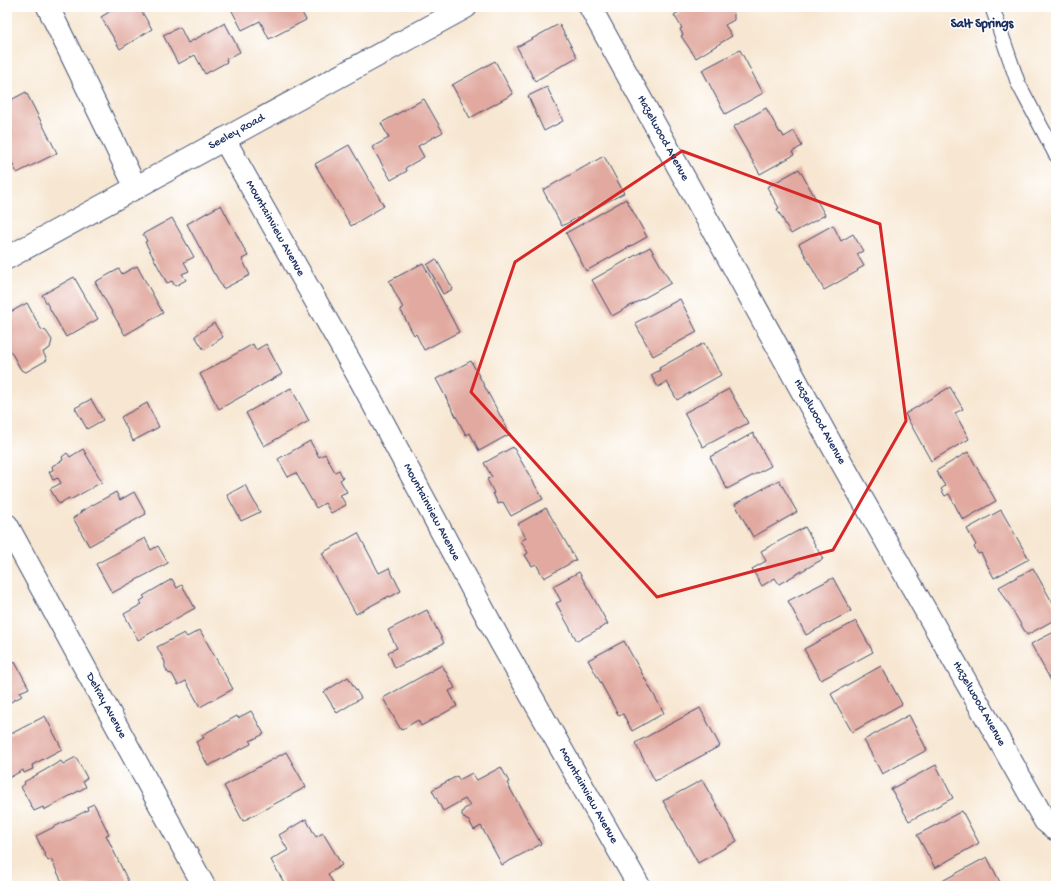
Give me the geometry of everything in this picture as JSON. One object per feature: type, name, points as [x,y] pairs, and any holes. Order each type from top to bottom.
[{"type":"street","points":[[48,7],[136,188]]},
{"type":"street","name":"Seeley Road","points":[[7,258],[466,7]]},
{"type":"street","name":"Hazelwood Avenue","points":[[590,7],[843,465],[1045,821],[1056,830]]},
{"type":"street","name":"Mountainview Avenue","points":[[224,139],[361,381],[500,641],[639,886]]},
{"type":"street","name":"Delray Avenue","points":[[7,525],[204,886]]},
{"type":"lane","points":[[992,7],[1018,83],[1056,155]]},
{"type":"highlighted area","points":[[682,151],[880,224],[906,421],[833,550],[657,597],[471,392],[515,262]]},
{"type":"building","points":[[117,7],[139,7],[152,29],[120,49],[101,17]]},
{"type":"building","points":[[230,7],[299,7],[306,20],[269,39],[260,21],[242,30]]},
{"type":"building","points":[[687,7],[731,8],[734,14],[734,20],[725,25],[732,36],[696,58],[681,36],[683,35],[680,29],[682,28],[674,15]]},
{"type":"building","points":[[225,23],[240,52],[226,59],[227,62],[205,74],[195,55],[178,64],[163,35],[180,27],[188,43]]},
{"type":"building","points":[[559,24],[577,57],[535,81],[517,47]]},
{"type":"building","points":[[740,50],[763,93],[725,114],[702,70]]},
{"type":"building","points":[[495,61],[513,94],[470,118],[452,85]]},
{"type":"building","points":[[547,87],[563,121],[544,131],[528,96]]},
{"type":"building","points":[[26,92],[57,153],[17,173],[7,153],[7,102]]},
{"type":"building","points":[[424,99],[443,132],[418,146],[424,157],[405,168],[407,171],[391,180],[372,147],[389,138],[381,123]]},
{"type":"building","points":[[766,108],[780,133],[781,132],[784,137],[794,131],[802,146],[792,152],[794,155],[760,174],[733,127]]},
{"type":"building","points":[[349,145],[384,206],[351,226],[315,164]]},
{"type":"building","points":[[604,156],[624,193],[562,226],[543,190]]},
{"type":"building","points":[[799,169],[825,215],[791,234],[767,187]]},
{"type":"building","points":[[626,199],[647,237],[586,271],[566,233]]},
{"type":"building","points":[[221,205],[248,256],[242,259],[250,275],[223,289],[187,224]]},
{"type":"building","points":[[172,218],[194,257],[184,262],[189,271],[182,274],[186,280],[175,286],[172,281],[167,283],[145,242],[147,241],[143,234]]},
{"type":"building","points":[[833,225],[841,241],[853,234],[863,251],[857,254],[864,266],[857,270],[858,271],[824,290],[799,244]]},
{"type":"building","points":[[650,247],[671,283],[612,316],[592,280]]},
{"type":"building","points":[[436,259],[453,289],[443,294],[427,265]]},
{"type":"building","points":[[423,263],[459,332],[424,350],[400,309],[403,308],[389,281]]},
{"type":"building","points":[[137,266],[163,313],[125,335],[95,282],[119,269],[122,274]]},
{"type":"building","points":[[74,277],[98,319],[66,337],[42,295]]},
{"type":"building","points":[[680,299],[697,332],[653,356],[635,323]]},
{"type":"building","points":[[27,303],[41,329],[46,331],[52,340],[50,348],[43,352],[47,360],[26,372],[21,370],[10,350],[7,351],[7,314]]},
{"type":"building","points":[[214,323],[223,337],[204,350],[195,336]]},
{"type":"building","points":[[704,343],[721,375],[677,400],[667,382],[658,387],[651,375],[660,370],[659,368]]},
{"type":"building","points":[[253,344],[256,350],[266,344],[282,374],[219,409],[200,374]]},
{"type":"building","points":[[471,361],[510,434],[479,451],[470,433],[466,435],[436,379]]},
{"type":"building","points":[[950,387],[963,409],[955,413],[969,439],[931,461],[905,414]]},
{"type":"building","points":[[291,388],[309,421],[264,446],[246,413]]},
{"type":"building","points":[[729,389],[748,423],[703,447],[684,413]]},
{"type":"building","points":[[91,399],[103,420],[87,429],[75,408]]},
{"type":"building","points":[[147,403],[159,427],[133,441],[121,417]]},
{"type":"building","points":[[753,433],[771,466],[727,489],[710,457]]},
{"type":"building","points":[[310,441],[319,457],[325,454],[335,472],[339,470],[343,478],[340,480],[347,492],[340,495],[346,505],[331,513],[325,503],[316,508],[296,473],[288,477],[278,459]]},
{"type":"building","points":[[513,447],[543,499],[511,516],[503,502],[498,504],[487,479],[492,477],[484,463]]},
{"type":"building","points":[[83,449],[102,482],[70,500],[69,498],[59,504],[50,489],[61,483],[58,478],[53,480],[49,472],[53,470],[52,466],[63,460],[62,457],[67,453],[70,457]]},
{"type":"building","points":[[968,452],[996,501],[963,520],[949,494],[945,496],[941,489],[945,486],[936,471]]},
{"type":"building","points":[[779,480],[797,512],[753,537],[735,504]]},
{"type":"building","points":[[245,485],[260,512],[241,521],[227,495]]},
{"type":"building","points":[[116,492],[120,500],[134,492],[146,514],[89,546],[73,518],[81,513],[80,512]]},
{"type":"building","points":[[546,508],[576,560],[544,578],[536,564],[532,566],[525,555],[528,553],[521,541],[526,538],[518,524]]},
{"type":"building","points":[[1001,510],[1029,559],[994,578],[981,553],[978,554],[974,547],[976,545],[967,529]]},
{"type":"building","points":[[805,527],[823,559],[779,584],[775,578],[762,586],[752,569],[766,561],[761,551]]},
{"type":"building","points":[[358,533],[379,573],[389,568],[401,591],[356,614],[322,553]]},
{"type":"building","points":[[145,538],[151,550],[158,546],[168,563],[112,593],[96,564]]},
{"type":"building","points":[[1033,568],[1056,609],[1056,619],[1027,635],[999,587]]},
{"type":"building","points":[[579,572],[608,624],[577,641],[556,603],[561,601],[553,586]]},
{"type":"building","points":[[833,578],[851,611],[806,635],[788,601]]},
{"type":"building","points":[[172,579],[177,588],[182,585],[195,608],[138,640],[124,614],[142,604],[140,601],[145,598],[143,596]]},
{"type":"building","points":[[427,610],[444,643],[395,668],[388,652],[397,648],[388,630]]},
{"type":"building","points":[[856,621],[873,652],[821,680],[804,649]]},
{"type":"building","points":[[200,630],[233,689],[200,707],[186,681],[178,685],[172,674],[168,673],[165,667],[165,662],[157,647],[184,633],[187,637]]},
{"type":"building","points":[[1056,631],[1056,690],[1031,644]]},
{"type":"building","points":[[624,641],[664,713],[632,731],[623,714],[619,716],[588,660]]},
{"type":"building","points":[[15,662],[29,688],[20,692],[22,696],[7,704],[7,666]]},
{"type":"building","points":[[442,665],[455,688],[449,691],[457,706],[421,726],[418,720],[401,730],[383,698]]},
{"type":"building","points":[[881,666],[902,704],[852,732],[831,694]]},
{"type":"building","points":[[348,677],[361,698],[337,713],[324,692]]},
{"type":"building","points":[[700,708],[720,746],[655,781],[635,743]]},
{"type":"building","points":[[251,711],[264,734],[250,741],[251,744],[208,766],[196,742],[204,738],[202,735],[237,716],[238,718]]},
{"type":"building","points":[[909,715],[927,750],[882,774],[864,740]]},
{"type":"building","points":[[45,716],[62,749],[32,765],[33,769],[24,773],[23,770],[7,779],[7,736]]},
{"type":"building","points":[[286,752],[306,787],[243,821],[224,786]]},
{"type":"building","points":[[76,757],[87,778],[83,781],[86,787],[44,810],[43,807],[34,811],[21,787],[25,784],[24,782],[61,761],[63,764]]},
{"type":"building","points":[[936,765],[953,798],[909,821],[891,789]]},
{"type":"building","points":[[501,767],[509,782],[507,783],[541,844],[502,865],[481,826],[474,830],[469,821],[462,815],[464,809],[470,806],[465,799],[443,811],[432,790],[457,776],[459,780],[472,773],[477,780]]},
{"type":"building","points":[[702,780],[737,841],[698,863],[663,801]]},
{"type":"building","points":[[94,804],[109,834],[106,835],[128,881],[118,886],[64,886],[51,859],[48,861],[36,836],[88,810],[87,807]]},
{"type":"building","points":[[962,811],[979,843],[935,868],[917,835]]},
{"type":"building","points":[[306,819],[316,837],[323,833],[342,865],[328,874],[335,886],[292,886],[291,883],[286,886],[271,860],[288,850],[279,835]]},
{"type":"building","points":[[987,857],[1002,886],[944,886],[942,881]]},
{"type":"district","name":"Salt Springs","points":[[982,24]]}]
